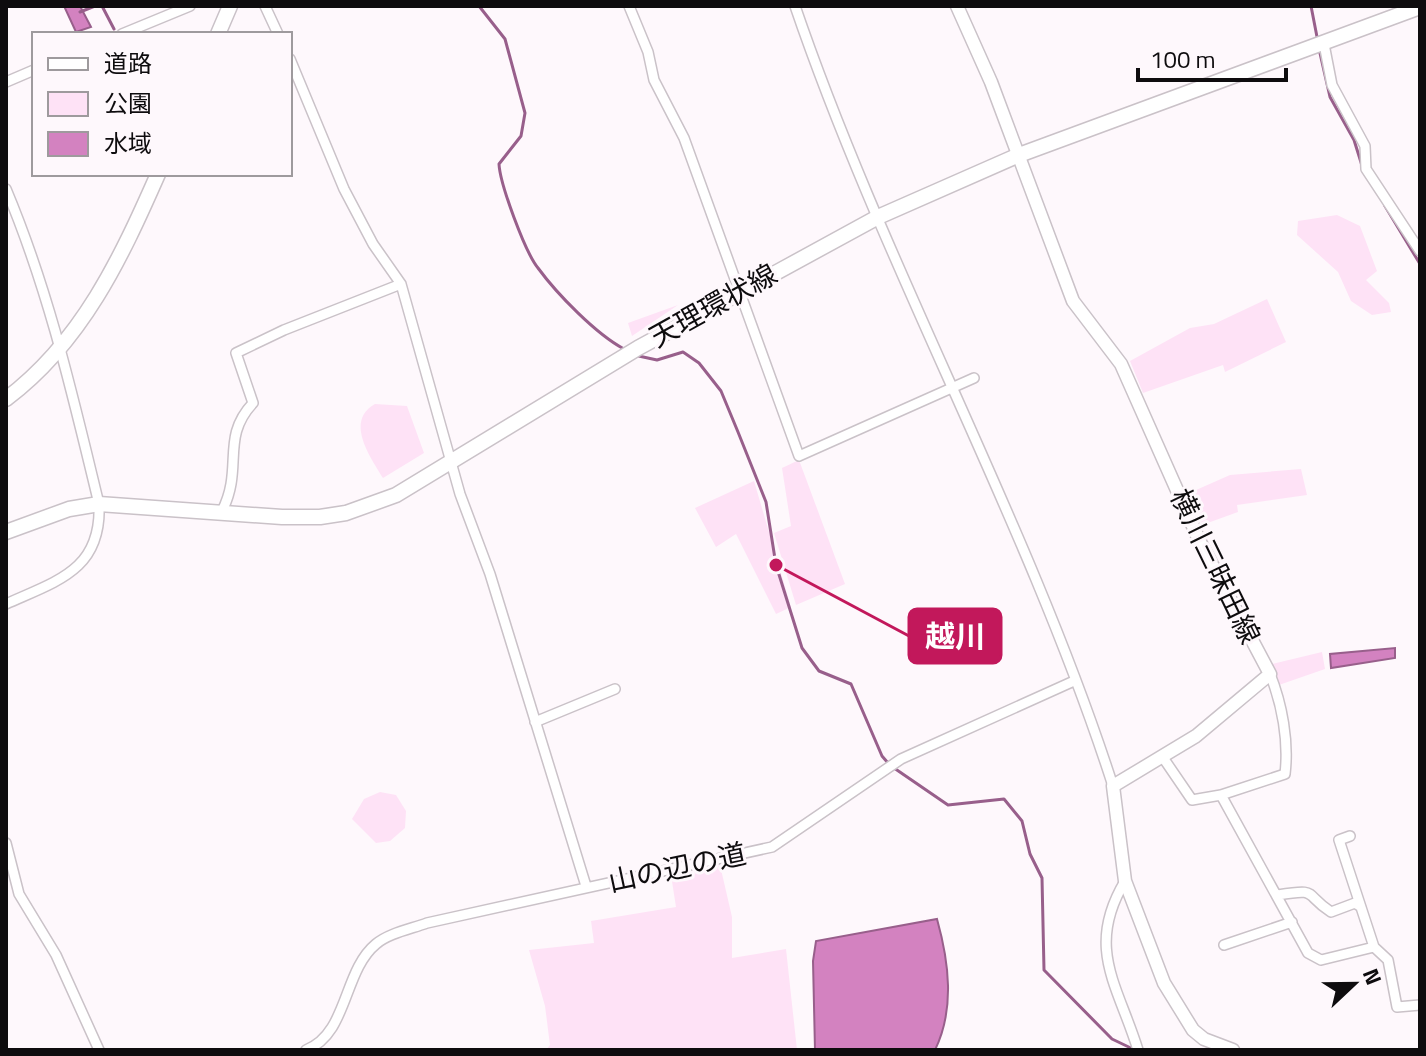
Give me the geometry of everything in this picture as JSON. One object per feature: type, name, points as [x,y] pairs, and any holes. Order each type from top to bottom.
[{"type":"main road","points":[[219,32],[230,6]]},
{"type":"main road","name":"横川三昧田線","points":[[957,6],[1019,155],[1073,301],[1121,364],[1200,542],[1270,674],[1164,759],[1113,786]]},
{"type":"main road","name":"天理環状線","points":[[6,532],[69,509],[99,504],[282,517],[346,513],[396,495],[454,463],[736,291],[878,217],[1019,155],[1420,7]]},
{"type":"main road","points":[[6,399],[60,346],[90,311],[115,271],[157,176]]},
{"type":"main road","points":[[1113,786],[1125,881],[1152,957],[1178,1008],[1204,1039],[1233,1050]]},
{"type":"street","points":[[127,32],[190,6]]},
{"type":"street","points":[[265,6],[277,32]]},
{"type":"street","points":[[629,6],[648,52],[654,80],[684,138],[736,291],[799,456],[974,378]]},
{"type":"street","points":[[795,6],[878,217],[955,387],[1113,786]]},
{"type":"street","points":[[1324,44],[1332,85],[1365,146],[1366,169],[1420,251]]},
{"type":"street","points":[[292,64],[344,189],[373,244],[401,284],[454,463],[460,494],[490,574],[586,886]]},
{"type":"street","points":[[6,82],[32,71]]},
{"type":"street","points":[[6,189],[33,253],[60,346],[99,504],[100,530],[86,559],[56,582],[6,604]]},
{"type":"street","points":[[222,511],[233,484],[235,426],[253,403],[236,353],[284,330],[401,284]]},
{"type":"street","points":[[1164,759],[1192,800],[1221,795],[1285,774],[1278,696],[1270,674]]},
{"type":"street","name":"山の辺の道","points":[[306,1050],[325,1039],[368,951],[383,939],[427,923],[772,847],[901,759],[1074,681]]},
{"type":"street","points":[[535,722],[615,689]]},
{"type":"street","points":[[1221,795],[1308,953],[1321,960],[1374,947]]},
{"type":"street","points":[[1350,836],[1339,840],[1374,947],[1388,960],[1397,1007],[1420,1005]]},
{"type":"street","points":[[6,843],[19,894],[56,955],[99,1050]]},
{"type":"street","points":[[1125,881],[1113,901],[1104,952],[1138,1050]]},
{"type":"street","points":[[1278,895],[1305,890],[1316,895],[1331,912],[1355,903],[1361,907]]},
{"type":"street","points":[[1224,945],[1292,922]]},
{"type":"green space","points":[[1337,215],[1360,226],[1377,271],[1366,280],[1389,303],[1391,312],[1372,315],[1351,301],[1338,272],[1297,235],[1298,221]]},
{"type":"green space","points":[[1267,299],[1286,342],[1225,372],[1223,365],[1143,393],[1130,361],[1190,328],[1214,324]]},
{"type":"green space","points":[[678,305],[632,336],[628,323]]},
{"type":"green space","points":[[375,404],[407,406],[424,453],[383,478],[362,439],[362,420],[366,411]]},
{"type":"green space","points":[[799,460],[845,584],[796,605],[774,533],[791,526],[782,468]]},
{"type":"green space","points":[[1301,469],[1307,495],[1237,505],[1238,512],[1202,525],[1187,494],[1230,475]]},
{"type":"green space","points":[[754,481],[791,607],[776,614],[736,534],[716,547],[695,508]]},
{"type":"green space","points":[[1322,652],[1325,669],[1276,686],[1268,665]]},
{"type":"green space","points":[[380,792],[396,795],[406,811],[405,828],[390,841],[376,843],[352,819],[364,799]]},
{"type":"green space","points":[[720,865],[732,917],[732,958],[786,949],[797,1050],[546,1050],[550,1045],[545,1006],[529,950],[594,943],[591,921],[676,907],[671,875]]},
{"type":"water","points":[[64,6],[80,6],[91,27],[76,32]]},
{"type":"water","points":[[1395,648],[1395,658],[1331,668],[1330,654]]},
{"type":"water","points":[[937,919],[945,952],[948,1002],[935,1050],[815,1050],[813,961],[816,941]]},
{"type":"waterway","points":[[80,12],[95,6]]},
{"type":"waterway","points":[[102,6],[114,29]]},
{"type":"waterway","points":[[479,6],[505,39],[525,113],[521,136],[499,164],[520,233],[538,268],[556,290],[589,324],[624,349]]},
{"type":"waterway","points":[[1311,6],[1318,42]]},
{"type":"waterway","points":[[1319,49],[1330,97],[1354,140],[1364,172]]},
{"type":"waterway","points":[[1385,206],[1420,264]]},
{"type":"waterway","points":[[634,355],[657,360],[683,352],[699,363],[721,391],[766,502],[776,565],[802,648],[819,671],[851,684],[882,756],[888,763]]},
{"type":"waterway","points":[[894,768],[948,805],[1004,799],[1022,821],[1030,854],[1042,878],[1044,970],[1112,1039],[1135,1050]]},
{"type":"place","name":"越川","points":[[776,565]]}]
